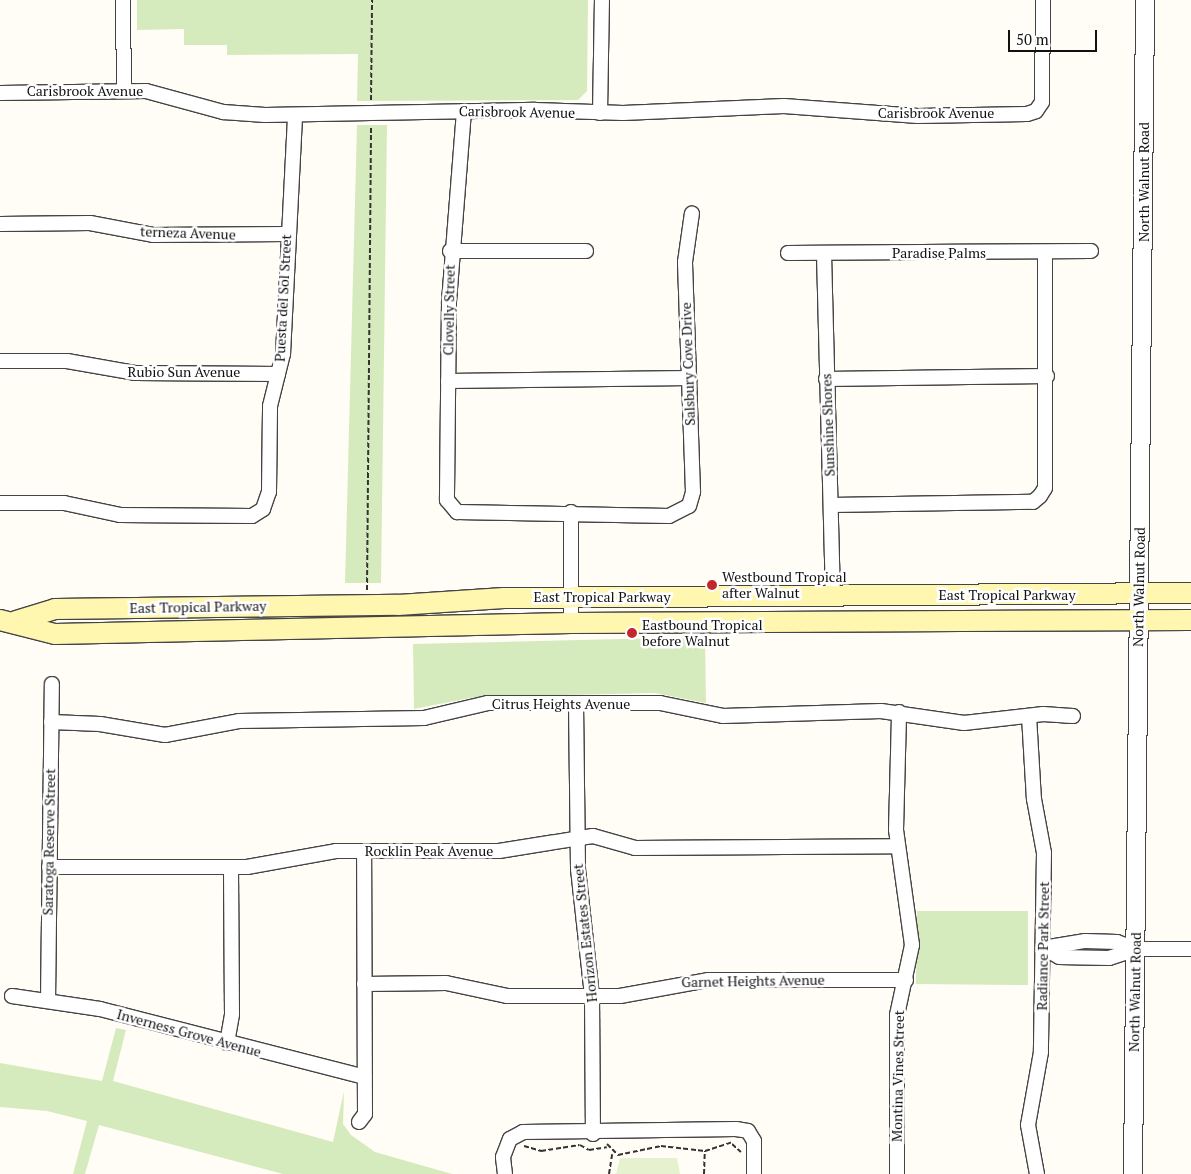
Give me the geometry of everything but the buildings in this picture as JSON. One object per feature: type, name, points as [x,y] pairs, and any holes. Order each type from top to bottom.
[{"type":"main road","name":"East Tropical Parkway","points":[[8,621],[55,609],[367,605],[571,597],[1191,593]]},
{"type":"main road","name":"East Tropical Parkway","points":[[8,621],[55,634],[571,623],[1191,620]]},
{"type":"street","points":[[123,0],[124,89]]},
{"type":"street","points":[[600,112],[602,0]]},
{"type":"street","name":"Carisbrook Avenue","points":[[0,93],[124,89],[156,92],[223,112],[294,115],[464,111],[600,112],[784,106],[918,116],[1036,111],[1043,94],[1043,0]]},
{"type":"street","name":"North Walnut Road","points":[[1133,1174],[1145,0]]},
{"type":"street","name":"Clovelly Street","points":[[464,111],[450,251],[447,500],[453,509],[461,513],[571,512]]},
{"type":"street","name":"Puesta del Sol Street","points":[[0,502],[64,503],[120,515],[252,516],[263,509],[268,492],[270,406],[278,374],[294,115]]},
{"type":"street","name":"Salsbury Cove Drive","points":[[571,512],[669,516],[682,511],[693,492],[685,262],[692,213]]},
{"type":"street","name":"terneza Avenue","points":[[0,224],[90,223],[153,235],[286,234]]},
{"type":"street","points":[[450,251],[586,251]]},
{"type":"street","name":"Paradise Palms","points":[[788,253],[1091,251]]},
{"type":"street","points":[[830,505],[1033,502],[1040,496],[1045,488],[1047,376],[1045,252]]},
{"type":"street","name":"Sunshine Shores","points":[[824,254],[833,596]]},
{"type":"street","name":"Rubio Sun Avenue","points":[[0,361],[67,361],[136,374],[278,374]]},
{"type":"street","points":[[826,379],[1047,376]]},
{"type":"street","points":[[448,381],[690,378]]},
{"type":"street","points":[[571,512],[571,623]]},
{"type":"street","name":"Saratoga Reserve Street","points":[[48,1001],[50,722],[52,684]]},
{"type":"street","name":"Citrus Heights Avenue","points":[[50,722],[100,724],[165,735],[239,721],[424,718],[488,703],[660,703],[723,716],[899,712],[964,723],[1029,716],[1073,716]]},
{"type":"street","name":"Horizon Estates Street","points":[[576,703],[577,837],[580,913],[592,996],[600,1134]]},
{"type":"street","name":"Montina Vines Street","points":[[897,1174],[897,1015],[906,980],[911,917],[901,885],[897,846],[899,712]]},
{"type":"street","name":"Radiance Park Street","points":[[1029,716],[1034,799],[1044,845],[1041,1052],[1028,1125],[1037,1174]]},
{"type":"street","name":"Rocklin Peak Avenue","points":[[49,867],[231,867],[364,851],[499,851],[577,837],[593,836],[635,848],[897,846]]},
{"type":"street","points":[[359,1122],[365,1114],[364,851]]},
{"type":"street","points":[[227,1043],[232,1014],[231,867]]},
{"type":"street","points":[[1043,948],[1059,957],[1109,958],[1136,949],[1191,949]]},
{"type":"street","name":"Garnet Heights Avenue","points":[[364,984],[446,983],[507,996],[620,996],[708,980],[906,980]]},
{"type":"street","name":"Inverness Grove Avenue","points":[[12,996],[100,1009],[364,1077]]},
{"type":"street","points":[[505,1174],[503,1157],[523,1132],[600,1134],[748,1131],[754,1141],[754,1174]]},
{"type":"path","points":[[367,605],[372,0]]},
{"type":"path","points":[[612,1154],[661,1146],[705,1151],[730,1144],[748,1131]]},
{"type":"path","points":[[600,1134],[612,1154],[609,1174]]},
{"type":"path","points":[[515,1144],[524,1146]]},
{"type":"path","points":[[515,1144],[541,1151],[580,1145]]},
{"type":"path","points":[[730,1144],[742,1157]]},
{"type":"path","points":[[704,1174],[705,1151]]},
{"type":"green space","points":[[137,0],[588,0],[587,91],[578,100],[357,101],[358,54],[227,55],[227,45],[184,45],[184,29],[137,30]]},
{"type":"green space","points":[[357,125],[387,125],[381,583],[345,583]]},
{"type":"green space","points":[[705,637],[706,703],[655,693],[475,697],[414,709],[413,644]]},
{"type":"green space","points":[[917,911],[1028,911],[1028,985],[916,984]]},
{"type":"green space","points":[[116,1028],[126,1030],[113,1081],[333,1142],[344,1091],[343,1124],[351,1135],[375,1152],[452,1174],[283,1174],[99,1125],[85,1174],[73,1174],[87,1121],[47,1111],[0,1107],[0,1063],[102,1081]]},
{"type":"green space","points":[[620,1158],[677,1158],[680,1174],[616,1174]]},
{"type":"place","name":"Westbound Tropical after Walnut","points":[[712,585]]},
{"type":"place","name":"Eastbound Tropical before Walnut","points":[[632,633]]}]
